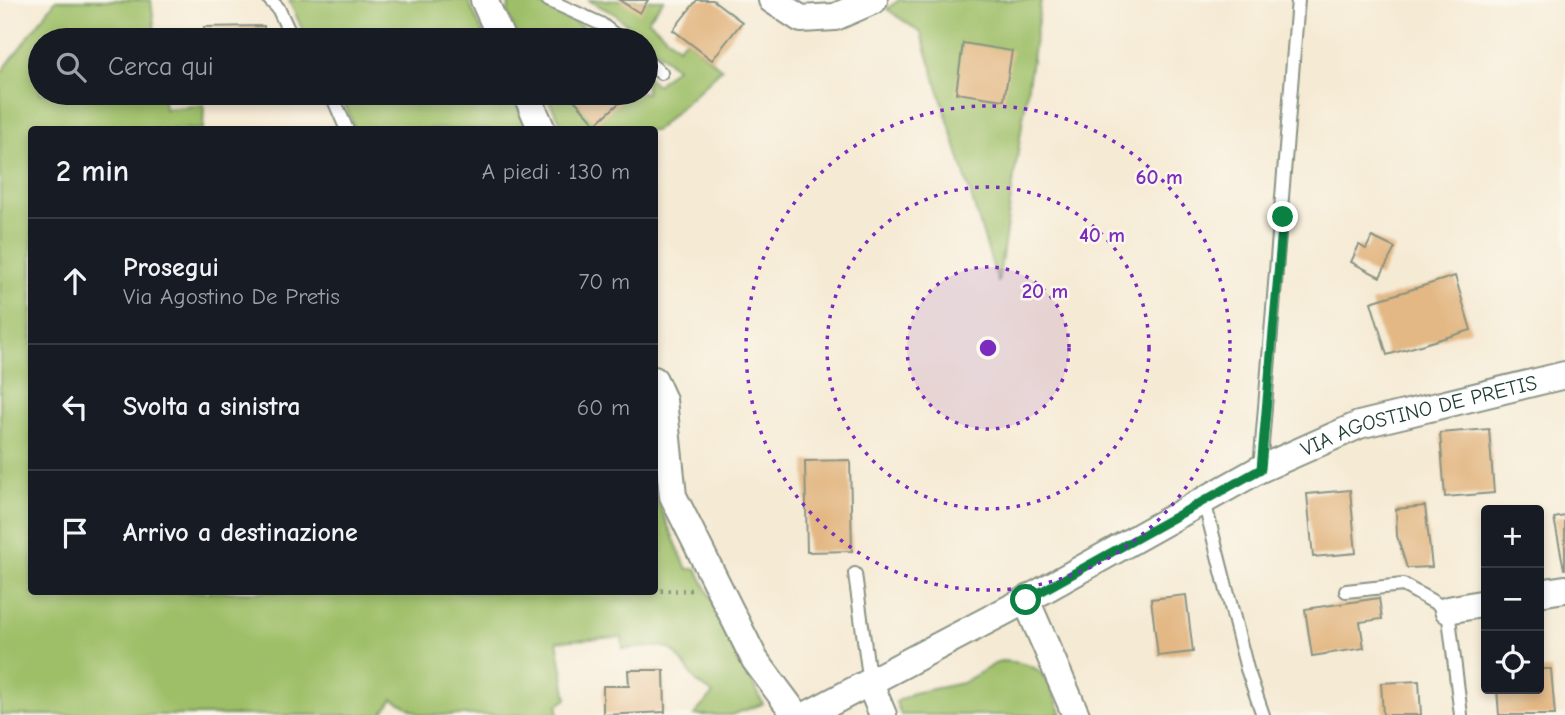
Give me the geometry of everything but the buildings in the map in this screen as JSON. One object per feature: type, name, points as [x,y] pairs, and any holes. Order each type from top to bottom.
[{"type":"street","points":[[484,0],[497,28]]},
{"type":"street","points":[[772,0],[801,19],[835,17],[874,0]]},
{"type":"street","points":[[531,105],[540,126]]},
{"type":"street","name":"VIA AGOSTINO DE PRETIS","points":[[807,715],[1026,600],[1261,469],[1359,425],[1565,375]]},
{"type":"street","points":[[658,389],[663,400],[673,496]]},
{"type":"street","points":[[658,463],[755,660],[796,715]]},
{"type":"street","points":[[1544,592],[1565,589]]},
{"type":"street","points":[[1026,600],[1076,715]]},
{"type":"street","points":[[1448,610],[1481,604]]},
{"type":"street","points":[[870,684],[883,715]]},
{"type":"lane","points":[[270,0],[278,8],[287,28]]},
{"type":"lane","points":[[548,0],[606,28]]},
{"type":"lane","points":[[1261,469],[1298,0]]},
{"type":"lane","points":[[336,105],[345,126]]},
{"type":"lane","points":[[1204,501],[1247,668],[1263,715]]},
{"type":"lane","points":[[855,574],[870,684]]},
{"type":"lane","points":[[1346,591],[1403,585],[1448,610],[1461,715]]},
{"type":"path","points":[[658,591],[720,590]]},
{"type":"green space","points":[[56,0],[151,0],[154,28],[35,28]]},
{"type":"green space","points":[[289,0],[468,0],[481,28],[302,28]]},
{"type":"green space","points":[[516,0],[543,5],[585,28],[513,28],[508,14],[509,3]]},
{"type":"green space","points":[[588,0],[664,0],[648,20],[657,28],[631,28],[615,14]]},
{"type":"green space","points":[[899,0],[1041,0],[998,283],[921,33],[887,9]]},
{"type":"green space","points":[[658,29],[678,47],[686,39],[722,69],[658,128],[658,126],[562,126],[551,105],[658,105],[658,84],[676,68],[658,52]]},
{"type":"green space","points":[[28,37],[28,105],[164,105],[165,109],[204,105],[203,126],[28,126],[28,595],[658,595],[658,503],[687,569],[697,569],[763,704],[731,715],[694,715],[713,694],[698,683],[668,648],[623,649],[622,637],[557,641],[567,699],[558,705],[558,714],[555,715],[421,715],[393,699],[381,715],[0,715],[0,74]]},
{"type":"green space","points":[[345,105],[517,105],[527,126],[354,126]]},
{"type":"green space","points":[[1000,661],[1027,665],[1042,674],[1048,681],[1062,715],[901,715],[896,702],[913,693],[962,683]]},
{"type":"route","points":[[1026,600],[1261,469],[1283,217]]}]
